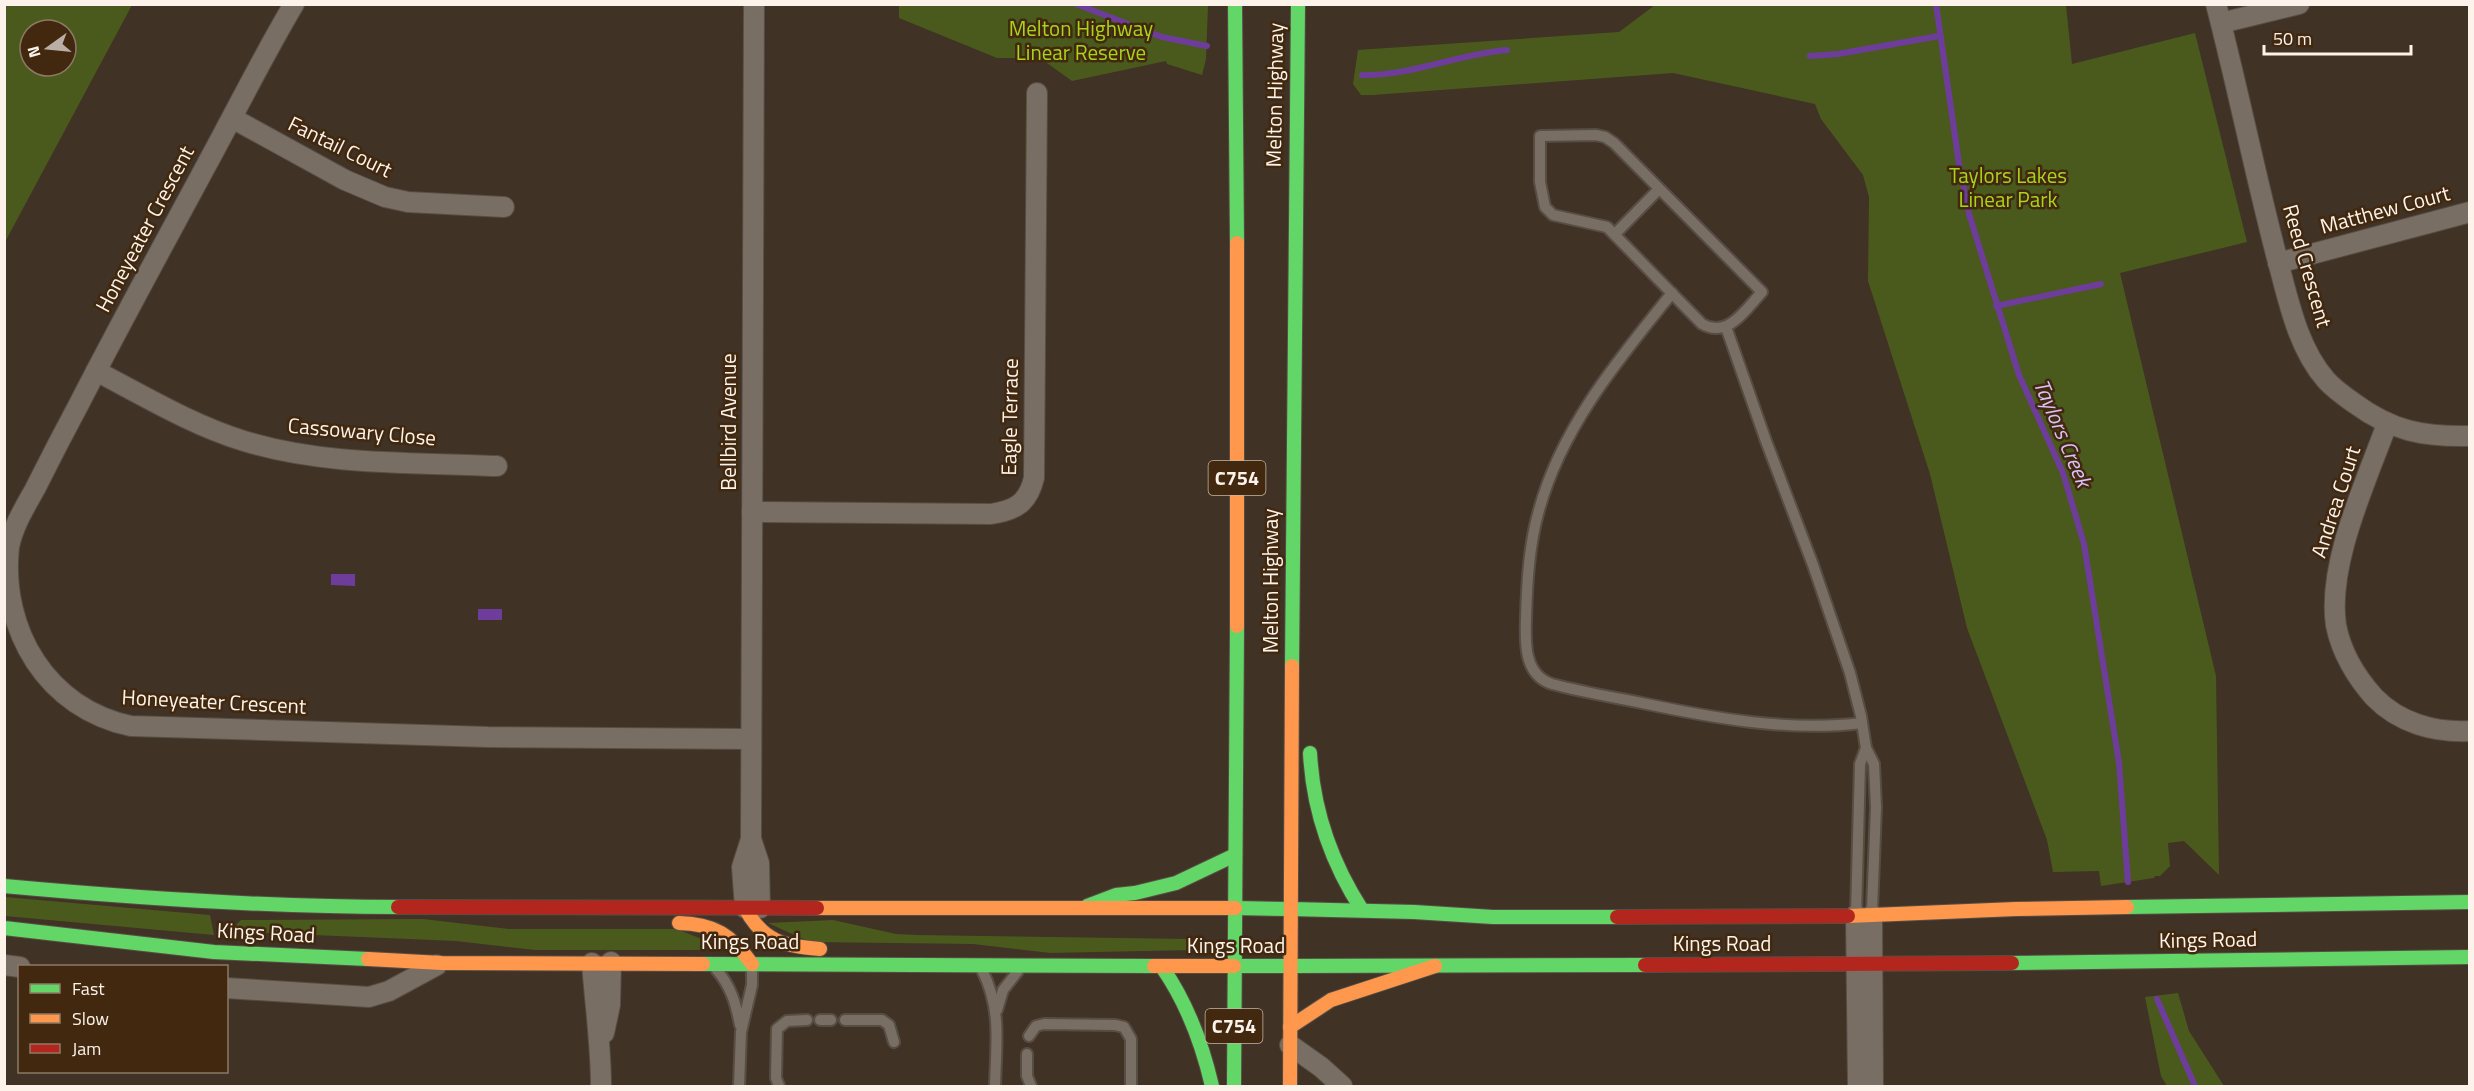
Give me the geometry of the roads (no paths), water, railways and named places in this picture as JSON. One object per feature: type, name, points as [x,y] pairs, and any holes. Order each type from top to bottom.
[{"type":"main road","name":"Melton Highway","points":[[1234,1086],[1238,449],[1235,4]]},
{"type":"main road","name":"Melton Highway","points":[[1290,1086],[1293,413],[1298,4]]},
{"type":"main road","points":[[1293,413],[1307,537]]},
{"type":"main road","points":[[1310,734],[1311,781],[1316,806],[1345,884],[1362,910]]},
{"type":"main road","points":[[1087,906],[1116,895],[1176,883],[1235,855]]},
{"type":"main road","name":"Kings Road","points":[[4,886],[141,899],[224,910],[1087,906],[1362,910],[1492,917],[1864,915],[2016,909],[2469,902]]},
{"type":"main road","points":[[437,908],[533,922]]},
{"type":"main road","points":[[752,908],[755,929],[762,935],[785,944],[830,949]]},
{"type":"main road","points":[[670,923],[707,925],[722,932],[733,938],[752,964]]},
{"type":"main road","name":"Kings Road","points":[[4,927],[114,942],[214,951],[444,956],[509,963],[979,964],[1162,967],[1864,964],[2469,957]]},
{"type":"main road","points":[[946,949],[979,964]]},
{"type":"main road","points":[[1290,1036],[1331,1000],[1435,966]]},
{"type":"main road","points":[[1162,967],[1183,1002],[1205,1060],[1212,1086]]},
{"type":"street","name":"Honeyeater Crescent","points":[[294,4],[96,371],[12,536],[7,579],[13,618],[12,639],[63,696],[74,704],[102,717],[131,726],[488,736],[751,739]]},
{"type":"street","name":"Bellbird Avenue","points":[[752,908],[742,867],[751,839],[754,4]]},
{"type":"street","points":[[2219,14],[2300,4]]},
{"type":"street","name":"Reed Crescent","points":[[2219,14],[2288,301],[2309,354],[2325,379],[2344,396],[2387,424],[2409,432],[2469,436]]},
{"type":"street","name":"Eagle Terrace","points":[[752,512],[991,514],[1016,507],[1031,492],[1034,478],[1037,93]]},
{"type":"street","name":"Fantail Court","points":[[232,118],[345,180],[385,196],[408,202],[504,207]]},
{"type":"street","name":"Matthew Court","points":[[2278,263],[2469,212]]},
{"type":"street","name":"Cassowary Close","points":[[96,371],[205,427],[244,441],[290,453],[336,459],[497,466]]},
{"type":"street","name":"Andrea Court","points":[[2387,424],[2348,531],[2335,603],[2336,626],[2350,664],[2367,689],[2382,705],[2409,722],[2433,730],[2469,731]]},
{"type":"street","points":[[1858,1086],[1864,915]]},
{"type":"street","points":[[228,988],[369,997],[389,991],[444,956]]},
{"type":"street","points":[[601,962],[610,1005],[601,1045],[601,1086]]},
{"type":"street","points":[[1864,964],[1873,1086]]},
{"type":"street","points":[[1290,1036],[1342,1086]]},
{"type":"lane","points":[[1540,136],[1605,136],[1762,292],[1726,327],[1713,329],[1702,324],[1615,234],[1607,227],[1553,215],[1545,207],[1540,182],[1540,136]]},
{"type":"lane","points":[[1615,234],[1659,189]]},
{"type":"lane","points":[[1672,293],[1635,337],[1587,405],[1555,465],[1546,488],[1539,510],[1528,568],[1525,623],[1527,654],[1531,667],[1536,676],[1552,684],[1706,716],[1752,722],[1825,726],[1862,723]]},
{"type":"lane","points":[[1726,327],[1813,565],[1850,674],[1866,748],[1874,764],[1875,780],[1864,915]]},
{"type":"lane","points":[[1864,915],[1860,764],[1866,748]]},
{"type":"lane","points":[[711,963],[728,984],[736,1006],[741,1032]]},
{"type":"lane","points":[[739,1086],[741,1032],[752,985],[752,964]]},
{"type":"lane","points":[[979,964],[992,990],[997,1010]]},
{"type":"lane","points":[[995,1086],[997,1010],[1003,990],[1024,965]]},
{"type":"lane","points":[[779,1086],[776,1078],[777,1029],[787,1021],[807,1020]]},
{"type":"lane","points":[[845,1020],[882,1020],[889,1025],[894,1042]]},
{"type":"lane","points":[[1029,1036],[1036,1026],[1044,1024],[1124,1027],[1131,1038],[1131,1086]]},
{"type":"lane","points":[[1027,1054],[1028,1077],[1031,1086]]},
{"type":"waterway","points":[[1076,4],[1162,37],[1207,46]]},
{"type":"waterway","name":"Taylors Creek","points":[[1936,4],[1959,164],[1969,214],[2019,375],[2063,473],[2084,544],[2119,763],[2128,882]]},
{"type":"waterway","points":[[1810,56],[1838,54],[1939,36]]},
{"type":"waterway","points":[[1362,75],[1416,69],[1507,50]]},
{"type":"waterway","points":[[1996,306],[2101,284]]},
{"type":"waterway","name":"Taylors Creek","points":[[2157,999],[2195,1086]]},
{"type":"park label","name":"Melton Highway Linear Reserve","points":[[1081,41]]},
{"type":"park label","name":"Taylors Lakes Linear Park","points":[[2008,188]]}]
